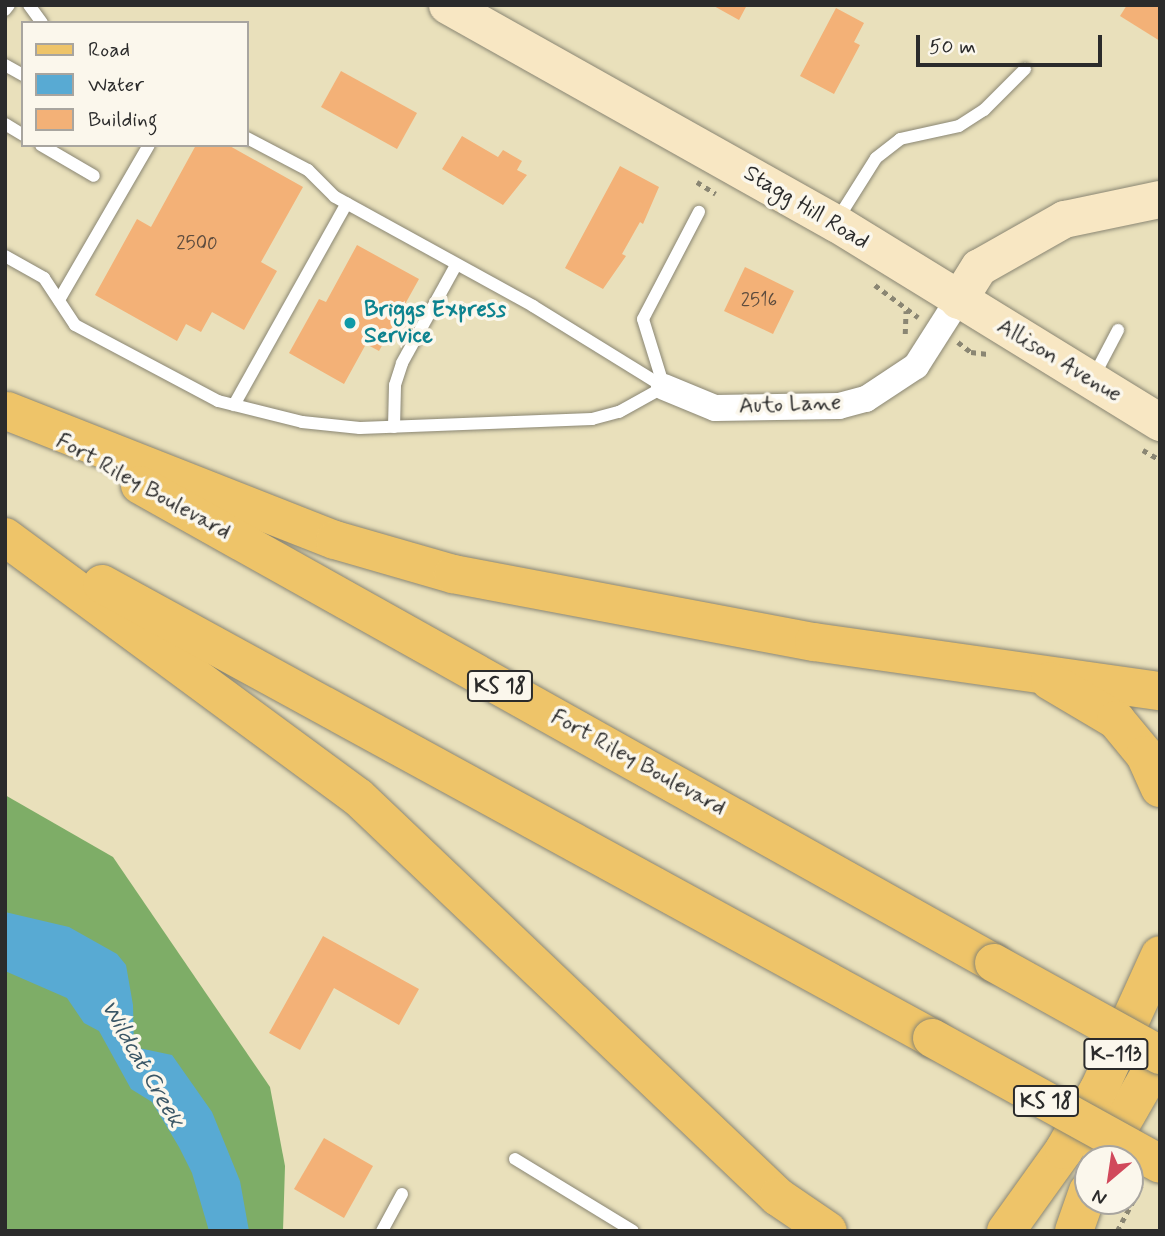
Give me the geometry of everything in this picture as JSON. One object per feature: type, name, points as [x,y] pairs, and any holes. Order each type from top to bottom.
[{"type":"main road","points":[[6,411],[335,540],[453,574],[814,642],[1034,671],[1160,691]]},
{"type":"main road","name":"Fort Riley Boulevard","points":[[6,411],[1160,1056]]},
{"type":"main road","name":"KS 18","points":[[5,531],[932,1038],[1154,1169]]},
{"type":"main road","points":[[5,537],[358,797],[778,1197],[828,1231]]},
{"type":"main road","points":[[1034,671],[1116,720],[1145,755],[1160,788]]},
{"type":"main road","name":"K-113","points":[[1006,1231],[1064,1150],[1099,1089],[1160,955]]},
{"type":"main road","name":"K-113","points":[[1109,1145],[1160,1056]]},
{"type":"main road","points":[[778,1197],[795,1231]]},
{"type":"street","name":"Stagg Hill Road","points":[[447,5],[836,223],[958,300]]},
{"type":"street","points":[[958,300],[979,267],[1064,219],[1160,200]]},
{"type":"street","name":"Allison Avenue","points":[[958,300],[1160,422]]},
{"type":"street","name":"Auto Lane","points":[[664,387],[715,408],[839,406],[866,399],[916,366],[958,300]]},
{"type":"lane","points":[[5,10],[9,5]]},
{"type":"lane","points":[[29,5],[41,21]]},
{"type":"lane","points":[[5,65],[21,74]]},
{"type":"lane","points":[[836,223],[876,158],[900,139],[959,126],[984,110],[1025,69]]},
{"type":"lane","points":[[5,124],[21,134]]},
{"type":"lane","points":[[248,139],[308,170],[347,204],[664,387]]},
{"type":"lane","points":[[44,147],[94,176]]},
{"type":"lane","points":[[60,300],[148,147]]},
{"type":"lane","points":[[234,405],[347,204]]},
{"type":"lane","points":[[664,387],[643,319],[699,212]]},
{"type":"lane","points":[[5,256],[44,278],[75,325],[218,401],[302,422],[394,427],[592,419],[619,412],[664,387]]},
{"type":"lane","points":[[394,427],[395,385],[402,363],[456,265]]},
{"type":"lane","points":[[1091,381],[1118,330]]},
{"type":"lane","points":[[515,1159],[633,1231]]},
{"type":"lane","points":[[382,1231],[402,1194]]},
{"type":"path","points":[[1116,1231],[1154,1169]]},
{"type":"green space","points":[[5,795],[113,857],[270,1087],[285,1166],[283,1231],[5,1231]]},
{"type":"water","name":"Wildcat Creek","points":[[5,912],[69,927],[117,954],[126,965],[133,1005],[134,1047],[172,1055],[212,1112],[240,1181],[249,1231],[209,1231],[192,1173],[179,1147],[152,1102],[131,1089],[99,1031],[84,1023],[67,998],[5,971]]},
{"type":"building","points":[[712,5],[747,5],[739,20]]},
{"type":"building","points":[[1127,5],[1160,5],[1160,41],[1120,16]]},
{"type":"building","points":[[836,8],[864,23],[854,42],[860,45],[834,94],[800,76]]},
{"type":"building","points":[[341,71],[417,113],[397,149],[321,107]]},
{"type":"building","points":[[462,136],[498,157],[503,150],[522,161],[517,170],[527,175],[503,205],[442,169]]},
{"type":"building","points":[[195,147],[232,147],[303,187],[261,262],[277,271],[244,330],[212,312],[201,332],[186,324],[177,341],[95,295],[137,219],[151,227]]},
{"type":"building","points":[[620,166],[659,187],[643,224],[640,222],[622,254],[626,256],[603,289],[565,268]]},
{"type":"building","name":"Briggs Express Service","points":[[357,245],[419,279],[379,351],[366,344],[344,384],[289,353],[319,299],[326,302]]},
{"type":"building","points":[[745,267],[794,291],[773,334],[724,311]]},
{"type":"building","points":[[323,936],[419,989],[399,1025],[334,988],[300,1050],[269,1033]]},
{"type":"building","points":[[324,1138],[373,1166],[344,1218],[294,1189]]},
{"type":"place","name":"Briggs Express Service","points":[[350,323]]}]
